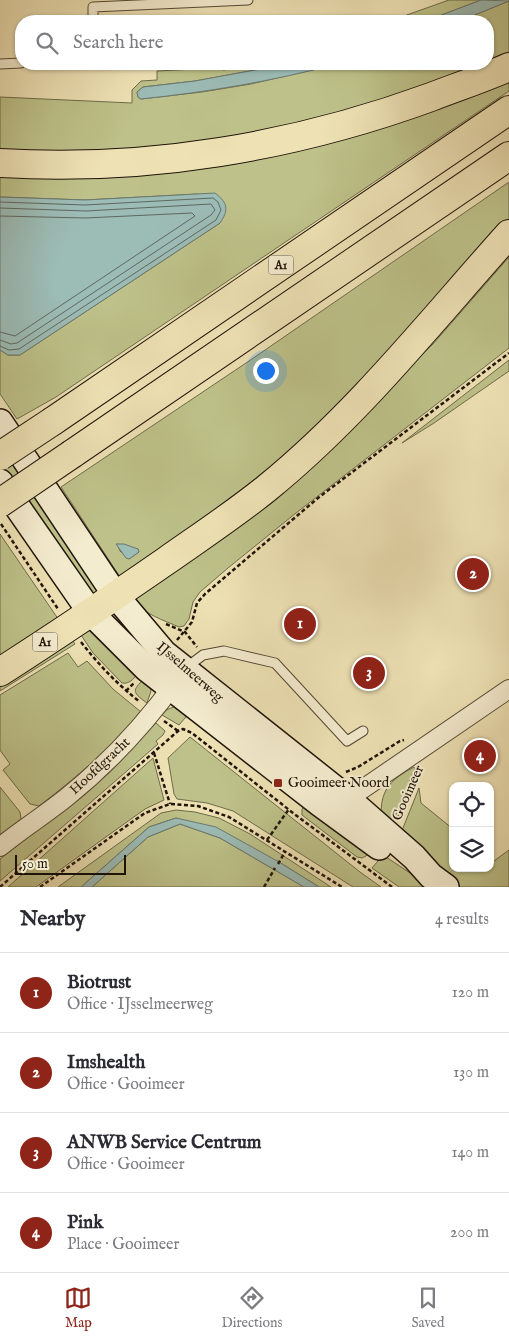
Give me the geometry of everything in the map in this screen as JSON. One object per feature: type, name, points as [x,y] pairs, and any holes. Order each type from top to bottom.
[{"type":"highway","points":[[0,163],[60,165],[144,162],[259,146],[332,129],[388,112],[509,67]]},
{"type":"highway","name":"A1","points":[[0,456],[509,110]]},
{"type":"highway","points":[[0,503],[509,156]]},
{"type":"highway","name":"A1","points":[[0,672],[116,596],[213,529],[267,487],[303,456],[382,377],[509,234]]},
{"type":"main road","name":"IJsselmeerweg","points":[[0,422],[116,596],[164,653],[178,678],[310,797],[347,811],[383,841],[408,866],[438,881]]},
{"type":"main road","name":"IJsselmeerweg","points":[[0,482],[90,613],[147,669],[178,678]]},
{"type":"street","name":"Hoofdgracht","points":[[0,847],[66,798],[102,767],[136,731],[178,678]]},
{"type":"street","name":"Gooimeer","points":[[347,811],[430,742],[509,689]]},
{"type":"lane","points":[[93,15],[93,7],[248,0]]},
{"type":"lane","points":[[0,64],[15,63]]},
{"type":"lane","points":[[178,678],[203,655],[224,652],[275,663],[347,741],[363,731]]},
{"type":"path","points":[[185,632],[192,622],[198,603],[205,594],[318,498],[509,353]]},
{"type":"path","points":[[0,887],[182,729],[192,733],[289,809]]},
{"type":"path","points":[[267,840],[289,809],[310,797],[329,771],[344,772],[358,767],[400,741],[421,736],[430,742]]},
{"type":"path","name":"Gooimeer","points":[[364,866],[399,818],[430,742]]},
{"type":"path","points":[[154,753],[170,804]]},
{"type":"path","points":[[310,797],[364,866],[392,887]]},
{"type":"path","points":[[40,887],[144,813],[170,804],[198,806],[229,817],[342,887]]},
{"type":"path","points":[[278,864],[285,852]]},
{"type":"path","points":[[264,887],[275,868]]},
{"type":"green space","points":[[449,0],[481,0],[442,15],[407,15]]},
{"type":"green space","points":[[509,1],[509,56],[494,62],[494,15],[475,15]]},
{"type":"green space","points":[[255,70],[195,81],[143,87],[137,92],[138,97],[141,99],[251,84],[311,70],[475,70],[386,102],[323,120],[260,134],[196,145],[131,151],[66,154],[0,153],[0,97],[132,103],[132,90],[141,81],[157,80],[157,71]]},
{"type":"green space","points":[[509,74],[509,91],[56,397],[17,419],[0,394],[0,350],[8,355],[20,355],[220,223],[198,194],[85,200],[0,197],[0,168],[147,167]]},
{"type":"green space","points":[[509,182],[509,229],[306,445],[124,583],[61,487],[252,359]],"holes":[[[117,544],[138,549],[139,552],[129,559],[120,551]]]},
{"type":"green space","points":[[509,257],[509,348],[228,568],[200,592],[193,602],[189,619],[184,626],[179,627],[161,620],[138,605],[135,600],[143,590],[398,377],[433,344]]},
{"type":"green space","points":[[509,360],[509,371],[402,443]]},
{"type":"green space","points":[[0,433],[101,590],[94,599],[0,471]]},
{"type":"green space","points":[[0,534],[63,626],[0,666]]},
{"type":"green space","points":[[77,629],[95,630],[141,670],[130,681],[122,683],[93,653]]},
{"type":"green space","points":[[68,634],[75,644],[0,691],[0,681]]},
{"type":"green space","points":[[68,653],[78,667],[87,661],[113,689],[141,712],[93,762],[39,806],[30,804],[3,770],[10,764],[0,750],[0,695]]},
{"type":"green space","points":[[147,676],[151,691],[147,703],[138,696],[135,690]]},
{"type":"green space","points":[[176,706],[192,710],[179,725],[162,715],[166,710]]},
{"type":"green space","points":[[156,723],[165,731],[156,741],[158,744],[0,881],[0,859],[92,787]]},
{"type":"green space","points":[[190,737],[381,887],[353,887],[233,811],[207,803],[177,799],[174,794],[168,758]]},
{"type":"green space","points":[[153,758],[164,800],[145,809],[36,887],[8,887]]},
{"type":"green space","points":[[414,767],[392,824],[381,814],[383,797],[394,780]]},
{"type":"green space","points":[[0,787],[20,812],[21,819],[0,835]]},
{"type":"green space","points":[[419,788],[421,803],[449,826],[449,872],[494,872],[494,861],[509,850],[509,887],[457,887],[397,836],[403,828]]},
{"type":"green space","points":[[308,804],[373,848],[366,856],[362,858],[357,857],[302,815],[302,809]]},
{"type":"green space","points":[[176,810],[195,812],[219,818],[250,834],[331,887],[319,887],[279,862],[176,818],[149,827],[81,887],[58,887],[161,813]]},
{"type":"green space","points":[[180,824],[220,838],[304,887],[92,887],[148,837]]},
{"type":"green space","points":[[383,855],[431,887],[399,887],[372,868]]},
{"type":"water","points":[[481,0],[509,1],[475,15],[442,15]]},
{"type":"water","points":[[255,70],[313,70],[265,81],[191,93],[141,99],[138,97],[137,92],[143,87],[195,81]]},
{"type":"water","points":[[215,193],[223,200],[226,207],[225,214],[220,223],[20,355],[8,355],[0,350],[0,197],[85,200]]},
{"type":"water","points":[[116,544],[124,544],[138,549],[139,552],[129,559],[126,558]]},
{"type":"water","points":[[176,818],[216,827],[319,887],[304,887],[220,838],[180,824],[148,837],[92,887],[81,887],[149,827]]},
{"type":"place","name":"Imshealth","points":[[473,574]]},
{"type":"place","name":"Biotrust","points":[[300,624]]},
{"type":"place","name":"ANWB Service Centrum","points":[[369,673]]},
{"type":"place","name":"Pink","points":[[480,756]]},
{"type":"place","name":"Gooimeer Noord","points":[[278,783]]}]
